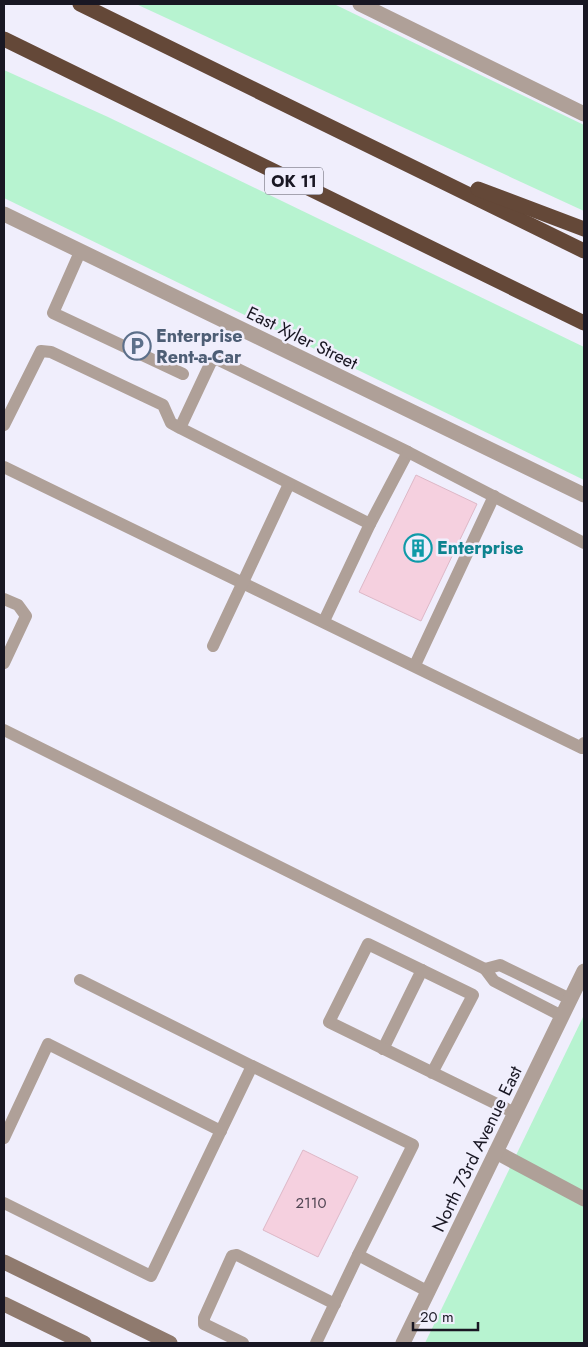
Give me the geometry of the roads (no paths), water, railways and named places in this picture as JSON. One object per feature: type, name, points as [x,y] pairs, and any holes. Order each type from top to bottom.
[{"type":"highway","points":[[80,4],[584,251]]},
{"type":"highway","name":"OK 11","points":[[4,39],[584,323]]},
{"type":"highway","points":[[388,154],[584,230]]},
{"type":"main road","points":[[4,1262],[170,1343]]},
{"type":"main road","points":[[4,1304],[84,1343]]},
{"type":"street","points":[[360,4],[584,114]]},
{"type":"street","name":"East Xyler Street","points":[[4,214],[584,496]]},
{"type":"street","name":"North 73rd Avenue East","points":[[403,1343],[584,971]]},
{"type":"street","points":[[496,1152],[584,1199]]},
{"type":"lane","points":[[80,252],[53,313],[183,374]]},
{"type":"lane","points":[[4,425],[41,351],[51,352],[163,405],[171,423],[370,524]]},
{"type":"lane","points":[[180,428],[211,362],[217,359],[408,452],[584,543]]},
{"type":"lane","points":[[324,621],[370,524],[408,452]]},
{"type":"lane","points":[[4,467],[584,748]]},
{"type":"lane","points":[[213,646],[289,484]]},
{"type":"lane","points":[[415,665],[494,496]]},
{"type":"lane","points":[[4,599],[18,605],[26,616],[4,663]]},
{"type":"lane","points":[[4,730],[485,969],[494,981],[562,1016]]},
{"type":"lane","points":[[432,1073],[473,995],[368,944],[329,1022],[432,1073],[515,1113]]},
{"type":"lane","points":[[485,969],[500,965],[570,1000]]},
{"type":"lane","points":[[384,1049],[422,970]]},
{"type":"lane","points":[[80,980],[413,1146],[316,1343]]},
{"type":"lane","points":[[4,1138],[48,1044],[221,1131]]},
{"type":"lane","points":[[4,1203],[151,1276],[252,1066]]},
{"type":"lane","points":[[243,1343],[204,1324],[204,1318],[232,1256],[237,1255],[335,1304]]},
{"type":"lane","points":[[358,1255],[429,1292]]},
{"type":"place","name":"Enterprise Rent-a-Car","points":[[137,346]]},
{"type":"place","name":"Enterprise","points":[[418,548]]}]
